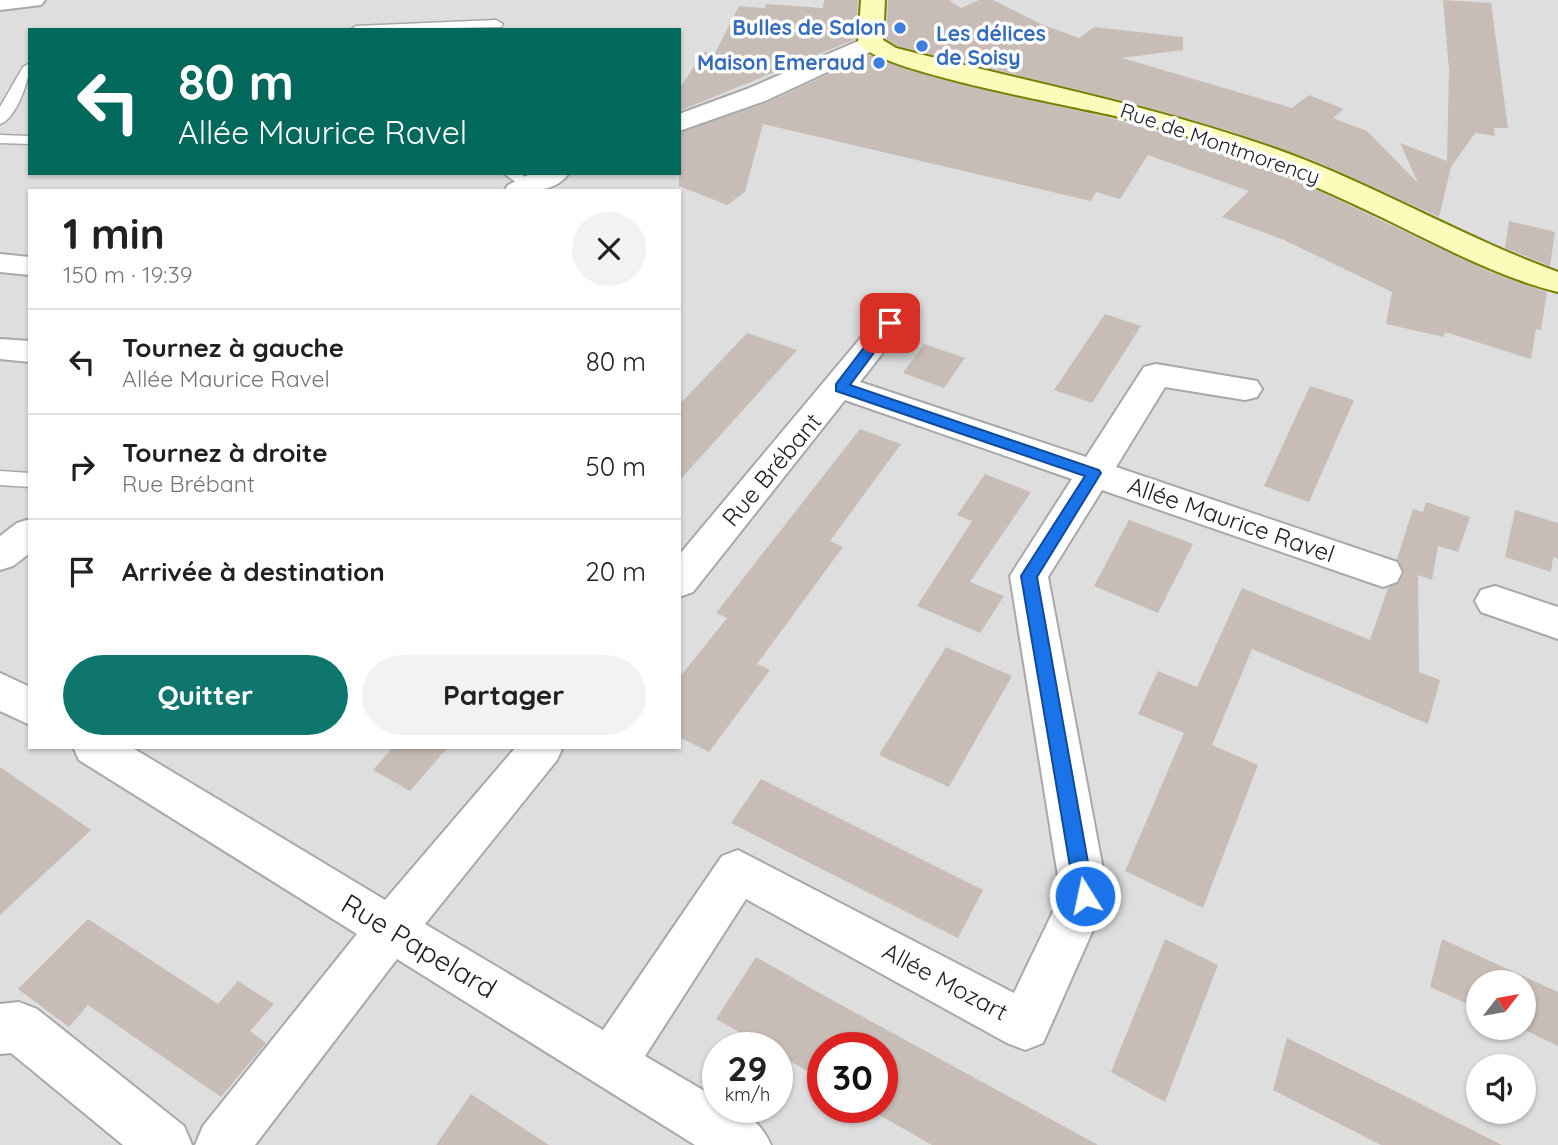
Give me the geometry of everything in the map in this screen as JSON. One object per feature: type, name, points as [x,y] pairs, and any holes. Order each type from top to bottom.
[{"type":"street","points":[[0,3],[33,0]]},
{"type":"street","points":[[681,122],[756,96],[870,43],[873,0]]},
{"type":"street","name":"Rue de Montmorency","points":[[870,43],[887,52],[988,80],[1127,111],[1266,155],[1318,176],[1494,259],[1558,283]]},
{"type":"street","points":[[519,183],[548,175]]},
{"type":"street","points":[[0,263],[28,266]]},
{"type":"street","name":"Rue Brébant","points":[[681,580],[841,387],[890,323]]},
{"type":"street","points":[[0,349],[28,352]]},
{"type":"street","name":"Allée Mozart","points":[[610,1063],[738,871],[1025,1026],[1085,896],[1029,576],[1156,375],[1245,389]]},
{"type":"street","name":"Allée Maurice Ravel","points":[[841,387],[1383,572]]},
{"type":"street","points":[[0,556],[28,535]]},
{"type":"street","points":[[1495,601],[1558,623]]},
{"type":"street","points":[[0,690],[28,707]]},
{"type":"street","name":"Rue Papelard","points":[[97,749],[744,1145]]},
{"type":"street","points":[[222,1145],[391,929],[540,749]]},
{"type":"street","points":[[0,1029],[19,1027],[165,1145]]},
{"type":"lane","points":[[403,28],[496,24]]},
{"type":"lane","points":[[0,120],[28,71]]},
{"type":"lane","points":[[0,139],[28,140]]},
{"type":"lane","points":[[0,478],[28,480]]},
{"type":"shaded area","points":[[0,0],[1558,0],[1558,1145],[0,1145]]},
{"type":"building","points":[[824,0],[858,0],[856,39],[681,110],[681,86],[704,52],[715,53],[739,6],[765,8],[766,4],[823,8]]},
{"type":"building","points":[[888,0],[949,0],[961,8],[979,0],[993,0],[1043,25],[1079,38],[1094,27],[1183,37],[1183,50],[1122,58],[1292,108],[1309,95],[1344,109],[1333,118],[1367,131],[1418,183],[1400,143],[1447,161],[1449,70],[1443,0],[1491,3],[1508,128],[1494,128],[1495,136],[1475,133],[1451,167],[1439,217],[1313,160],[1230,131],[1135,104],[897,46],[886,39]]},
{"type":"building","points":[[870,55],[936,78],[1114,119],[1217,150],[1317,190],[1490,272],[1547,292],[1541,330],[1536,329],[1531,359],[1445,332],[1444,337],[1386,324],[1392,292],[1284,240],[1222,217],[1249,191],[1148,155],[1120,199],[1096,192],[1091,201],[763,124],[745,192],[727,205],[679,186],[681,132],[766,103]]},
{"type":"building","points":[[1509,221],[1555,232],[1550,266],[1505,248]]},
{"type":"building","points":[[1105,314],[1141,326],[1092,403],[1054,390]]},
{"type":"building","points":[[747,333],[797,350],[681,479],[681,403]]},
{"type":"building","points":[[924,344],[965,358],[944,388],[903,373]]},
{"type":"building","points":[[1310,386],[1354,400],[1309,502],[1264,486]]},
{"type":"building","points":[[860,429],[901,444],[830,541],[843,547],[757,664],[770,670],[709,752],[681,738],[681,676],[727,618],[716,613]]},
{"type":"building","points":[[985,474],[1031,492],[970,582],[1004,596],[980,633],[917,606],[972,521],[957,515]]},
{"type":"building","points":[[1426,502],[1470,517],[1458,552],[1438,546],[1432,580],[1418,575],[1419,672],[1440,680],[1428,724],[1252,649],[1212,745],[1258,765],[1203,908],[1125,871],[1184,733],[1138,714],[1158,671],[1197,687],[1242,588],[1370,640],[1388,588],[1399,583],[1404,573],[1397,559],[1413,509],[1423,512]]},
{"type":"building","points":[[1515,510],[1558,523],[1558,559],[1553,557],[1551,572],[1505,557]]},
{"type":"building","points":[[1129,520],[1193,544],[1158,613],[1094,586]]},
{"type":"building","points":[[946,647],[1012,676],[949,787],[879,755]]},
{"type":"building","points":[[391,749],[446,749],[410,791],[373,770]]},
{"type":"building","points":[[0,767],[91,830],[0,915]]},
{"type":"building","points":[[761,779],[983,890],[958,938],[731,823]]},
{"type":"building","points":[[88,919],[218,1004],[238,981],[274,1004],[250,1031],[266,1043],[221,1097],[88,1005],[69,1027],[18,989]]},
{"type":"building","points":[[1165,939],[1218,965],[1165,1102],[1111,1072]]},
{"type":"building","points":[[1442,939],[1510,970],[1466,970],[1466,1003],[1430,987]]},
{"type":"building","points":[[756,957],[891,1032],[807,1032],[807,1071],[793,1063],[793,1032],[739,1032],[716,1019]]},
{"type":"building","points":[[1536,982],[1558,992],[1558,1046],[1536,1036]]},
{"type":"building","points":[[898,1036],[1098,1145],[932,1145],[893,1123],[898,1123]]},
{"type":"building","points":[[1287,1038],[1502,1145],[1381,1145],[1273,1090]]},
{"type":"building","points":[[471,1094],[549,1145],[436,1145]]},
{"type":"place","name":"Bulles de Salon","points":[[900,28]]},
{"type":"place","name":"Les délices de Soisy","points":[[922,46]]},
{"type":"place","name":"Maison Emeraud","points":[[879,63]]},
{"type":"route","points":[[890,323],[841,387],[1094,473],[1029,576],[1085,896]]}]
